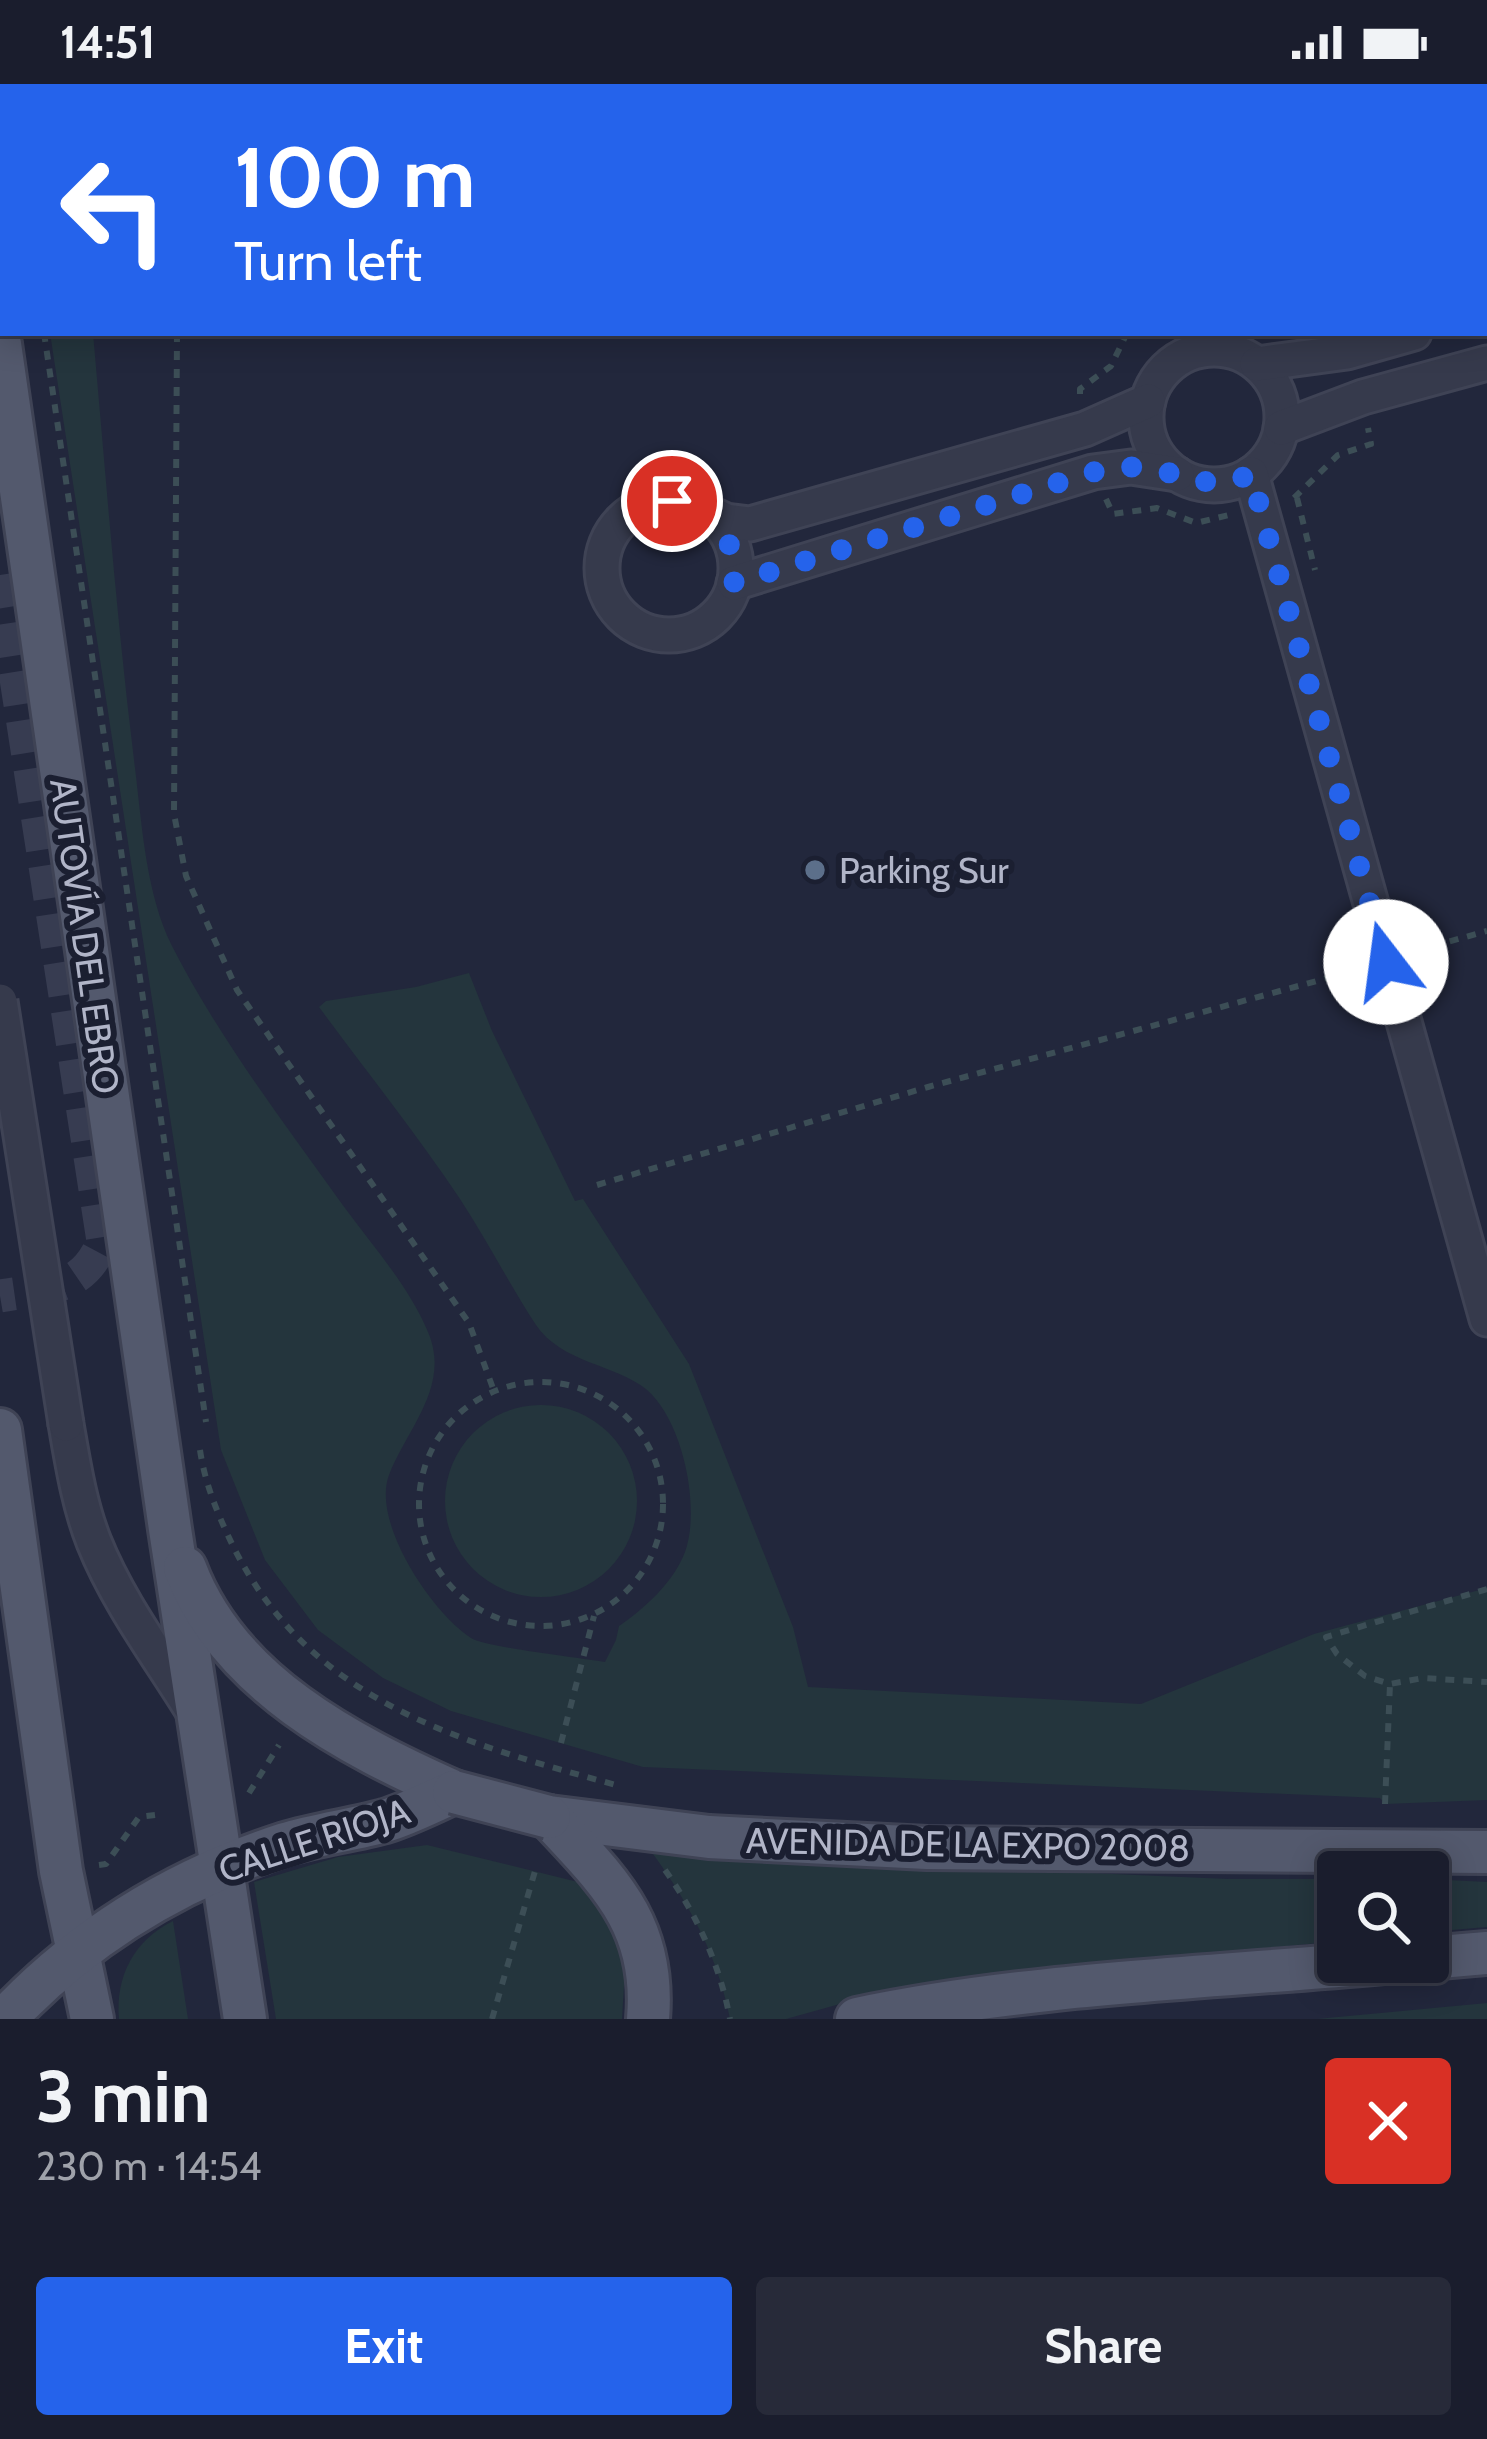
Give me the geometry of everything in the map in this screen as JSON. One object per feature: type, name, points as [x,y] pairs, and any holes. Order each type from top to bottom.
[{"type":"main road","name":"AUTOVÍA DEL EBRO","points":[[0,344],[245,2019]]},
{"type":"main road","points":[[0,1430],[61,1871],[92,2019]]},
{"type":"main road","name":"AUTOVÍA DEL EBRO","points":[[170,1529],[190,1582],[210,1614],[270,1684],[351,1742],[454,1792]]},
{"type":"main road","name":"CALLE RIOJA","points":[[5,2019],[78,1951],[146,1904],[221,1867],[318,1834],[386,1820],[454,1792]]},
{"type":"main road","name":"AVENIDA DE LA EXPO 2008","points":[[454,1792],[550,1817],[611,1804],[709,1837],[926,1848],[1487,1852]]},
{"type":"main road","points":[[550,1817],[604,1876],[631,1915],[646,1952],[647,2019]]},
{"type":"main road","points":[[1449,1956],[1487,1952]]},
{"type":"main road","points":[[857,2019],[1053,1992],[1317,1968]]},
{"type":"lane","points":[[1171,336],[1167,368],[1148,401],[1151,442],[1177,474]]},
{"type":"lane","points":[[1167,368],[1197,350],[1347,352],[1403,336]]},
{"type":"lane","points":[[734,583],[1093,472],[1131,467],[1212,485],[1232,483],[1267,460],[1281,428],[1278,393],[1237,349]]},
{"type":"lane","points":[[1281,428],[1363,397],[1487,363]]},
{"type":"lane","points":[[705,511],[731,542],[736,562],[730,596],[712,620],[680,634],[645,631],[628,622],[608,598],[602,565],[606,544],[616,526],[651,503],[672,501],[705,511],[726,521],[750,524],[1085,429],[1148,401]]},
{"type":"lane","points":[[1251,474],[1487,1319]]},
{"type":"lane","points":[[0,1001],[66,1424],[86,1519],[110,1576],[200,1723]]},
{"type":"path","points":[[44,336],[206,1422]]},
{"type":"path","points":[[177,336],[174,814],[186,876],[237,990],[469,1323],[494,1391]]},
{"type":"path","points":[[596,1185],[1487,931]]},
{"type":"path","points":[[535,1382],[576,1387],[614,1406],[643,1436],[660,1475],[664,1517],[652,1557],[628,1592],[594,1616],[556,1627],[517,1625],[481,1612],[450,1587],[429,1554],[419,1516],[422,1477],[436,1441],[460,1411],[494,1391],[535,1382]]},
{"type":"path","points":[[200,1450],[217,1514],[245,1571],[304,1648],[410,1717],[511,1756],[611,1804]]},
{"type":"path","points":[[1487,1589],[1326,1637],[1337,1654],[1365,1676],[1390,1684],[1423,1678],[1487,1682]]},
{"type":"path","points":[[561,1743],[594,1616]]},
{"type":"path","points":[[1385,1804],[1390,1684]]},
{"type":"path","points":[[243,1802],[279,1745]]},
{"type":"path","points":[[97,1865],[106,1864],[139,1817],[154,1814]]},
{"type":"path","points":[[663,1867],[712,1953],[730,2019]]},
{"type":"path","points":[[492,2019],[535,1871]]},
{"type":"shaded area","points":[[50,336],[93,336],[143,836],[163,926],[231,1046],[400,1282],[428,1332],[434,1352],[431,1388],[389,1475],[386,1494],[397,1541],[439,1609],[480,1641],[605,1662],[619,1626],[674,1574],[685,1552],[691,1512],[679,1443],[659,1403],[633,1381],[547,1338],[443,1174],[319,1007],[326,1001],[469,973],[575,1201],[583,1199],[689,1364],[793,1627],[808,1687],[1141,1704],[1314,1634],[1487,1588],[1487,1800],[1385,1804],[1380,1798],[643,1767],[451,1711],[383,1678],[318,1630],[265,1560],[221,1450]]},
{"type":"shaded area","points":[[541,1405],[578,1412],[609,1433],[630,1464],[637,1501],[630,1538],[609,1569],[578,1590],[541,1597],[504,1590],[473,1569],[452,1538],[445,1501],[452,1464],[473,1433],[504,1412]]},
{"type":"shaded area","points":[[427,1845],[582,1883],[611,1929],[625,1969],[622,2019],[276,2019],[254,1882],[338,1857]]},
{"type":"shaded area","points":[[653,1854],[1317,1879],[1317,1943],[1041,1971],[865,1997],[786,2019],[730,2019],[701,1932]]},
{"type":"shaded area","points":[[1449,1880],[1487,1882],[1487,1927],[1449,1930]]},
{"type":"shaded area","points":[[173,1921],[188,2019],[119,2019],[120,1989],[130,1961],[148,1938]]},
{"type":"shaded area","points":[[1487,2003],[1487,2019],[1317,2019]]},
{"type":"tunnel","points":[[0,575],[103,1241],[85,1270],[74,1278],[0,1296]]},
{"type":"place","name":"Parking Sur","points":[[815,870]]},
{"type":"route","points":[[672,501],[705,511],[720,525],[736,562],[734,583],[1093,472],[1131,467],[1212,485],[1251,474],[1386,962]]}]
